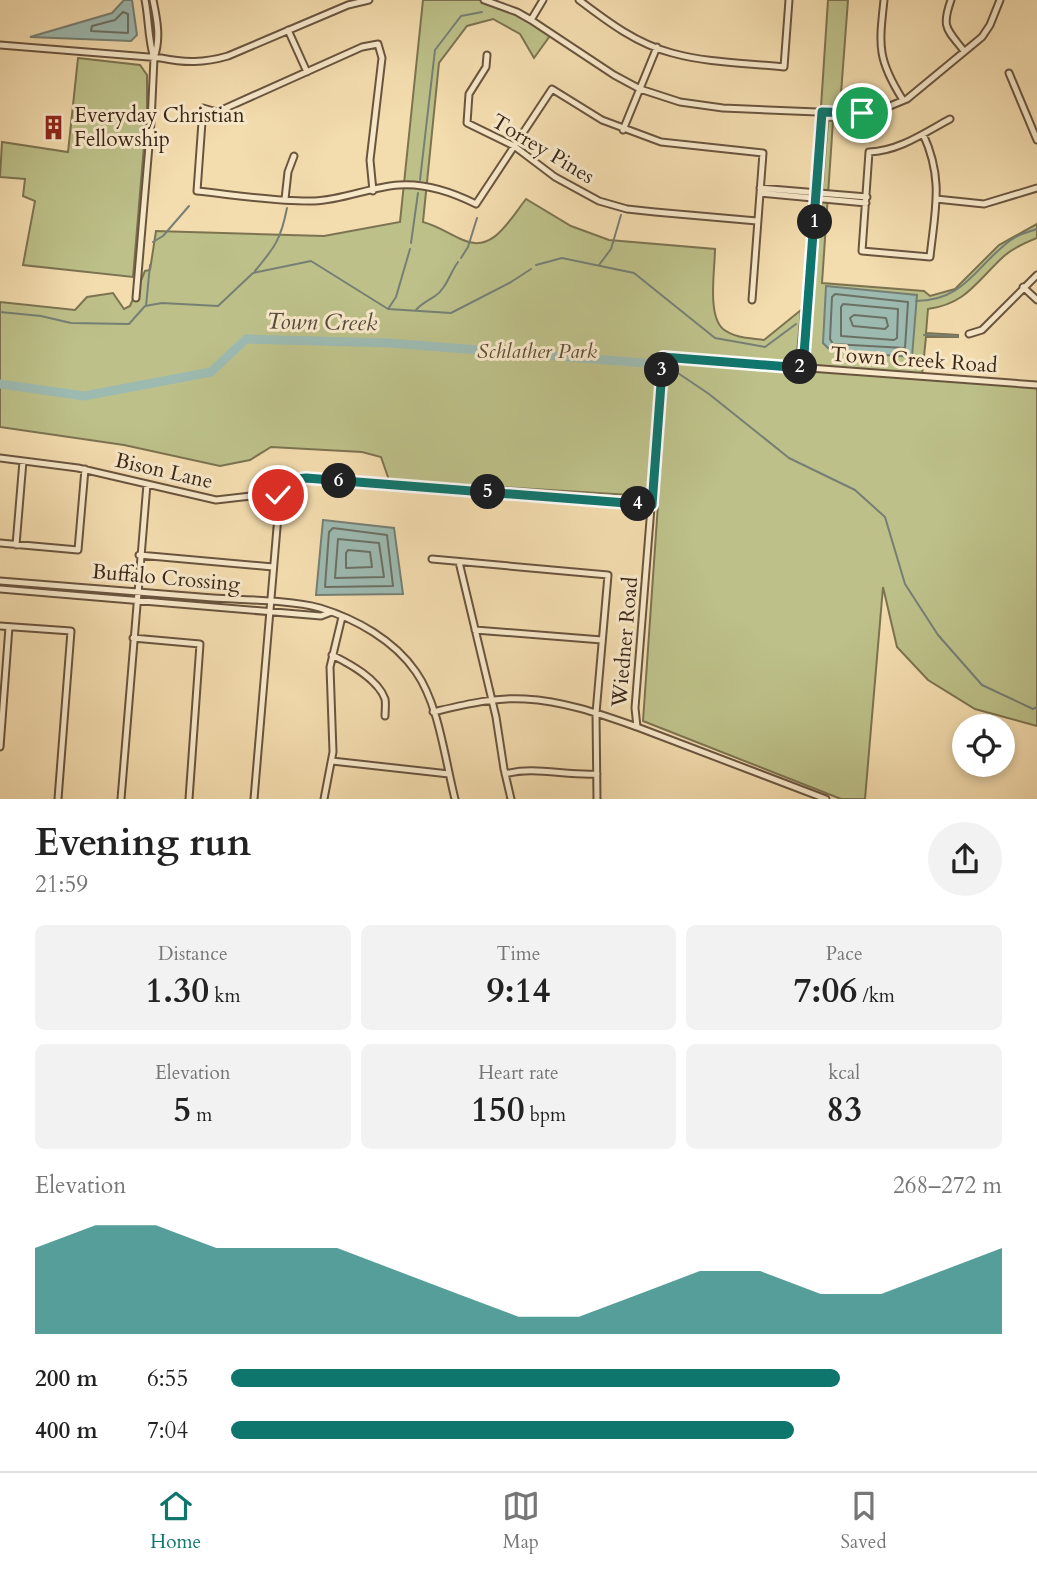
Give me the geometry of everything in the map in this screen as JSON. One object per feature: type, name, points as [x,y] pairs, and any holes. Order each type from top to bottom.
[{"type":"street","points":[[136,298],[152,122],[153,58],[145,0]]},
{"type":"street","points":[[153,0],[158,29],[157,49],[153,58]]},
{"type":"street","points":[[0,45],[185,63],[209,62],[347,3],[369,0]]},
{"type":"street","points":[[484,0],[517,12],[640,89],[680,102],[723,108],[862,113],[885,108],[903,100],[982,37],[990,26],[1000,0]]},
{"type":"street","points":[[531,20],[543,0]]},
{"type":"street","points":[[579,0],[621,30],[657,47],[693,58],[784,67],[789,0]]},
{"type":"street","points":[[884,0],[879,47],[894,86],[903,100]]},
{"type":"street","points":[[951,0],[946,14],[946,29],[964,51]]},
{"type":"street","points":[[288,30],[307,72]]},
{"type":"street","points":[[373,191],[370,160],[382,58],[378,44],[362,47],[217,112],[203,108],[197,191],[285,199],[334,200],[373,191],[398,185],[428,187],[453,193],[476,204],[552,89],[577,106],[623,130],[661,142],[763,153],[752,300]]},
{"type":"street","points":[[623,130],[657,47]]},
{"type":"street","name":"Torrey Pines","points":[[487,55],[486,67],[469,94],[467,122],[514,146],[555,177],[599,201],[627,209],[757,221]]},
{"type":"street","points":[[1009,73],[1037,140]]},
{"type":"street","points":[[803,368],[822,112]]},
{"type":"street","points":[[1028,117],[1037,113]]},
{"type":"street","points":[[923,134],[935,166],[936,199],[930,257],[862,251],[869,152],[886,152],[950,119]]},
{"type":"street","points":[[285,199],[288,172],[295,156]]},
{"type":"street","points":[[936,199],[984,204],[1037,188]]},
{"type":"street","points":[[760,190],[867,200]]},
{"type":"street","points":[[969,334],[982,330],[1037,275]]},
{"type":"street","points":[[1023,287],[1037,300]]},
{"type":"street","name":"Town Creek Road","points":[[663,357],[1037,385]]},
{"type":"street","name":"Wiedner Road","points":[[663,357],[635,708],[637,727],[826,799]]},
{"type":"street","name":"Bison Lane","points":[[0,458],[85,469],[216,500],[251,496],[282,481],[306,478],[652,505]]},
{"type":"street","points":[[16,545],[23,461]]},
{"type":"street","points":[[0,543],[78,550],[85,469]]},
{"type":"street","points":[[121,799],[139,555],[147,484]]},
{"type":"street","points":[[254,799],[279,504],[273,486]]},
{"type":"street","points":[[139,555],[273,567]]},
{"type":"street","points":[[432,559],[608,575],[596,713],[597,799]]},
{"type":"street","points":[[459,562],[492,700],[511,799]]},
{"type":"street","name":"Buffalo Crossing","points":[[0,581],[271,602],[321,609],[356,622],[402,654],[417,674],[433,712],[455,799]]},
{"type":"street","name":"Buffalo Crossing","points":[[0,589],[321,616],[329,613]]},
{"type":"street","points":[[324,799],[333,742],[329,685],[332,655],[342,617]]},
{"type":"street","points":[[0,626],[71,631],[58,799]]},
{"type":"street","points":[[0,747],[9,627]]},
{"type":"street","points":[[475,630],[602,640]]},
{"type":"street","points":[[133,638],[200,644],[189,799]]},
{"type":"street","points":[[332,655],[361,672],[375,684],[384,698],[385,716]]},
{"type":"street","points":[[433,712],[492,700],[524,699],[596,713],[637,727]]},
{"type":"street","points":[[332,761],[449,774]]},
{"type":"street","points":[[505,774],[528,771],[597,774]]},
{"type":"green space","name":"Schlather Park","points":[[423,0],[486,0],[517,12],[552,33],[534,58],[520,34],[493,19],[467,26],[439,63],[423,222],[463,240],[483,242],[500,232],[526,199],[571,226],[609,240],[715,249],[713,303],[718,322],[732,334],[764,340],[801,310],[796,364],[658,353],[647,496],[389,480],[381,457],[362,452],[271,447],[250,460],[220,466],[124,445],[0,427],[0,302],[75,310],[87,297],[113,293],[124,309],[130,306],[145,271],[150,270],[156,231],[324,236],[400,222]]},
{"type":"green space","points":[[828,0],[848,0],[840,107],[821,107]]},
{"type":"green space","points":[[78,58],[140,65],[147,75],[147,110],[133,277],[23,265],[35,201],[23,196],[25,179],[0,177],[2,142],[68,152]]},
{"type":"green space","points":[[828,121],[833,121],[822,283],[924,291],[930,296],[955,289],[999,245],[1037,224],[1037,238],[1007,254],[962,297],[928,309],[926,333],[958,337],[926,337],[922,375],[813,365],[809,359]]},
{"type":"green space","points":[[668,360],[1037,387],[1037,726],[1015,720],[1015,714],[993,714],[975,709],[928,680],[897,647],[883,587],[865,799],[841,799],[643,721]]},
{"type":"water","points":[[124,0],[132,0],[137,35],[131,41],[30,37],[112,13]]},
{"type":"water","points":[[826,286],[917,295],[912,357],[831,351],[823,343]]},
{"type":"water","points":[[323,520],[394,528],[403,594],[316,595]]},
{"type":"waterway","points":[[420,180],[435,50],[461,16],[482,12]]},
{"type":"waterway","points":[[411,243],[418,193]]},
{"type":"waterway","points":[[153,242],[163,236],[189,206]]},
{"type":"waterway","points":[[255,271],[276,242],[287,208]]},
{"type":"waterway","points":[[599,265],[611,249],[621,215]]},
{"type":"waterway","points":[[461,258],[468,247],[477,218]]},
{"type":"waterway","points":[[916,301],[947,295],[969,280],[1011,240],[1037,229]]},
{"type":"waterway","points":[[388,309],[396,297],[410,249]]},
{"type":"waterway","points":[[536,265],[562,258],[634,273],[715,338],[765,347],[796,324]]},
{"type":"waterway","points":[[0,312],[41,316],[71,323],[129,324],[145,306],[162,303],[218,306],[253,273],[311,261],[388,309],[451,313],[531,269]]},
{"type":"waterway","points":[[416,310],[439,293],[458,262]]},
{"type":"waterway","points":[[146,306],[150,265]]},
{"type":"waterway","points":[[924,335],[957,336]]},
{"type":"waterway","name":"Town Creek","points":[[0,384],[84,396],[211,372],[246,339],[389,343],[657,364]]},
{"type":"waterway","name":"Town Creek","points":[[666,365],[709,394],[789,458],[855,490],[885,517],[905,584],[938,635],[982,685],[1033,709],[1037,707]]},
{"type":"place","name":"Everyday Christian Fellowship","points":[[54,127]]},
{"type":"route","points":[[278,495],[273,486],[282,481],[306,478],[652,505],[663,357],[803,368],[822,112],[862,113]]}]
